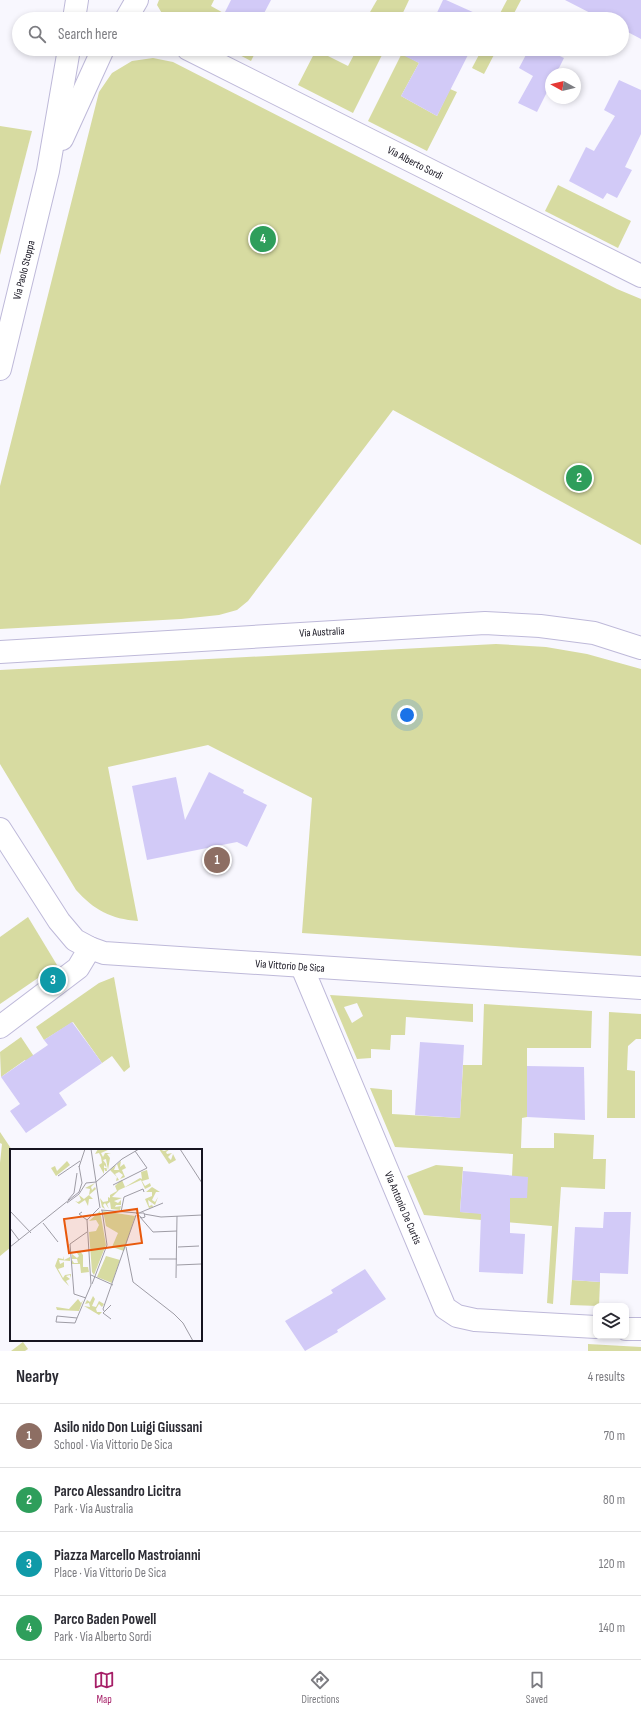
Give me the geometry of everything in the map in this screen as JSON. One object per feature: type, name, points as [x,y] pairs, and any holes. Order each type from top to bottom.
[{"type":"street","points":[[76,12],[79,0]]},
{"type":"street","points":[[79,0],[82,12]]},
{"type":"street","points":[[130,12],[138,0]]},
{"type":"street","points":[[138,0],[141,12]]},
{"type":"street","name":"Via Paolo Stoppa","points":[[48,171],[68,56]]},
{"type":"street","name":"Via Paolo Stoppa","points":[[0,369],[9,294],[48,171],[100,56]]},
{"type":"street","name":"Via Alberto Sordi","points":[[202,56],[641,276]]},
{"type":"street","name":"Via Australia","points":[[0,652],[485,623],[540,626],[594,633],[641,648]]},
{"type":"street","name":"Via Vittorio De Sica","points":[[0,830],[59,921],[75,940],[104,953],[641,988]]},
{"type":"street","points":[[0,1027],[78,968],[90,948]]},
{"type":"street","name":"Via Antonio De Curtis","points":[[302,967],[445,1308],[457,1316],[475,1320],[593,1327]]},
{"type":"street","points":[[629,1329],[641,1330]]},
{"type":"green space","points":[[159,0],[214,0],[211,6],[222,12],[161,12],[157,5]]},
{"type":"green space","points":[[377,0],[409,0],[403,12],[370,12]]},
{"type":"green space","points":[[507,0],[521,0],[515,12],[501,12]]},
{"type":"green space","points":[[241,56],[254,56],[251,61]]},
{"type":"green space","points":[[313,56],[328,56],[348,66],[353,56],[382,56],[353,113],[298,85]]},
{"type":"green space","points":[[400,56],[411,56],[410,58],[419,63],[401,96],[437,116],[450,89],[457,92],[427,151],[368,121]]},
{"type":"green space","points":[[478,56],[493,56],[484,74],[472,68]]},
{"type":"green space","points":[[153,58],[173,62],[617,289],[641,299],[641,545],[393,410],[248,601],[237,610],[219,615],[181,619],[0,629],[0,486],[99,92],[112,73],[132,61]]},
{"type":"green space","points":[[0,126],[32,131],[0,255]]},
{"type":"green space","points":[[558,185],[631,221],[618,248],[545,211]]},
{"type":"green space","points":[[496,644],[546,647],[587,654],[641,669],[641,956],[302,933],[312,798],[208,745],[108,767],[138,921],[111,916],[89,903],[76,890],[0,764],[0,670]]},
{"type":"green space","points":[[28,917],[57,965],[0,1004],[0,937]]},
{"type":"green space","points":[[114,977],[130,1067],[124,1072],[112,1056],[102,1063],[73,1022],[44,1040],[36,1027],[99,983]]},
{"type":"green space","points":[[330,995],[473,1004],[473,1022],[406,1017],[405,1035],[391,1035],[390,1050],[371,1049],[371,1058],[357,1059]],"holes":[[[357,1003],[363,1016],[352,1023],[344,1007]]]},
{"type":"green space","points":[[484,1004],[592,1011],[591,1048],[527,1048],[527,1117],[522,1118],[521,1148],[554,1148],[554,1133],[594,1135],[593,1159],[606,1159],[605,1189],[561,1187],[553,1304],[547,1303],[552,1226],[424,1215],[407,1176],[436,1165],[463,1167],[460,1212],[510,1215],[510,1198],[527,1198],[512,1176],[513,1154],[395,1147],[370,1088],[392,1090],[392,1114],[460,1118],[463,1065],[482,1065]]},
{"type":"green space","points":[[609,1012],[641,1014],[641,1039],[636,1039],[628,1046],[627,1070],[635,1071],[635,1118],[607,1118]]},
{"type":"green space","points":[[21,1037],[39,1064],[31,1068],[25,1060],[1,1077],[0,1052]]},
{"type":"green space","points":[[0,1132],[11,1149],[10,1149],[10,1248],[0,1256],[0,1163],[2,1144],[0,1143]]},
{"type":"green space","points":[[572,1280],[600,1282],[599,1303],[593,1303],[593,1306],[570,1305]]},
{"type":"green space","points":[[23,1342],[28,1349],[25,1351],[11,1351]]},
{"type":"green space","points":[[588,1344],[641,1347],[641,1351],[588,1351]]},
{"type":"building","points":[[231,0],[271,0],[265,12],[225,12]]},
{"type":"building","points":[[443,0],[446,0],[473,12],[437,12]]},
{"type":"building","points":[[565,0],[641,0],[641,39],[629,33],[629,12],[588,12]]},
{"type":"building","points":[[404,56],[467,56],[437,116],[401,96],[419,63]]},
{"type":"building","points":[[525,56],[560,56],[564,58],[559,68],[545,68],[545,96],[537,112],[518,103],[533,76],[519,68]]},
{"type":"building","points":[[619,80],[641,90],[641,134],[625,167],[632,170],[617,198],[607,193],[603,199],[569,181],[586,147],[594,151],[615,116],[604,110]]},
{"type":"building","points":[[209,772],[244,790],[243,793],[267,805],[247,847],[237,842],[147,860],[132,786],[176,777],[185,820]]},
{"type":"building","points":[[72,1022],[102,1063],[59,1093],[67,1105],[26,1133],[10,1111],[20,1104],[1,1077],[48,1045],[44,1040]]},
{"type":"building","points":[[420,1042],[464,1045],[460,1118],[415,1115]]},
{"type":"building","points":[[527,1066],[584,1067],[585,1120],[527,1117]]},
{"type":"building","points":[[463,1171],[528,1177],[527,1198],[510,1198],[510,1233],[525,1234],[523,1274],[479,1272],[481,1214],[460,1212]]},
{"type":"building","points":[[604,1212],[631,1212],[628,1274],[600,1273],[600,1282],[572,1280],[575,1227],[603,1228]]},
{"type":"building","points":[[365,1269],[386,1299],[337,1330],[338,1332],[305,1351],[285,1321],[333,1293],[331,1290]]},
{"type":"place","name":"Parco Baden Powell","points":[[263,239]]},
{"type":"place","name":"Parco Alessandro Licitra","points":[[579,478]]},
{"type":"place","name":"Asilo nido Don Luigi Giussani","points":[[217,860]]},
{"type":"place","name":"Piazza Marcello Mastroianni","points":[[53,980]]}]
